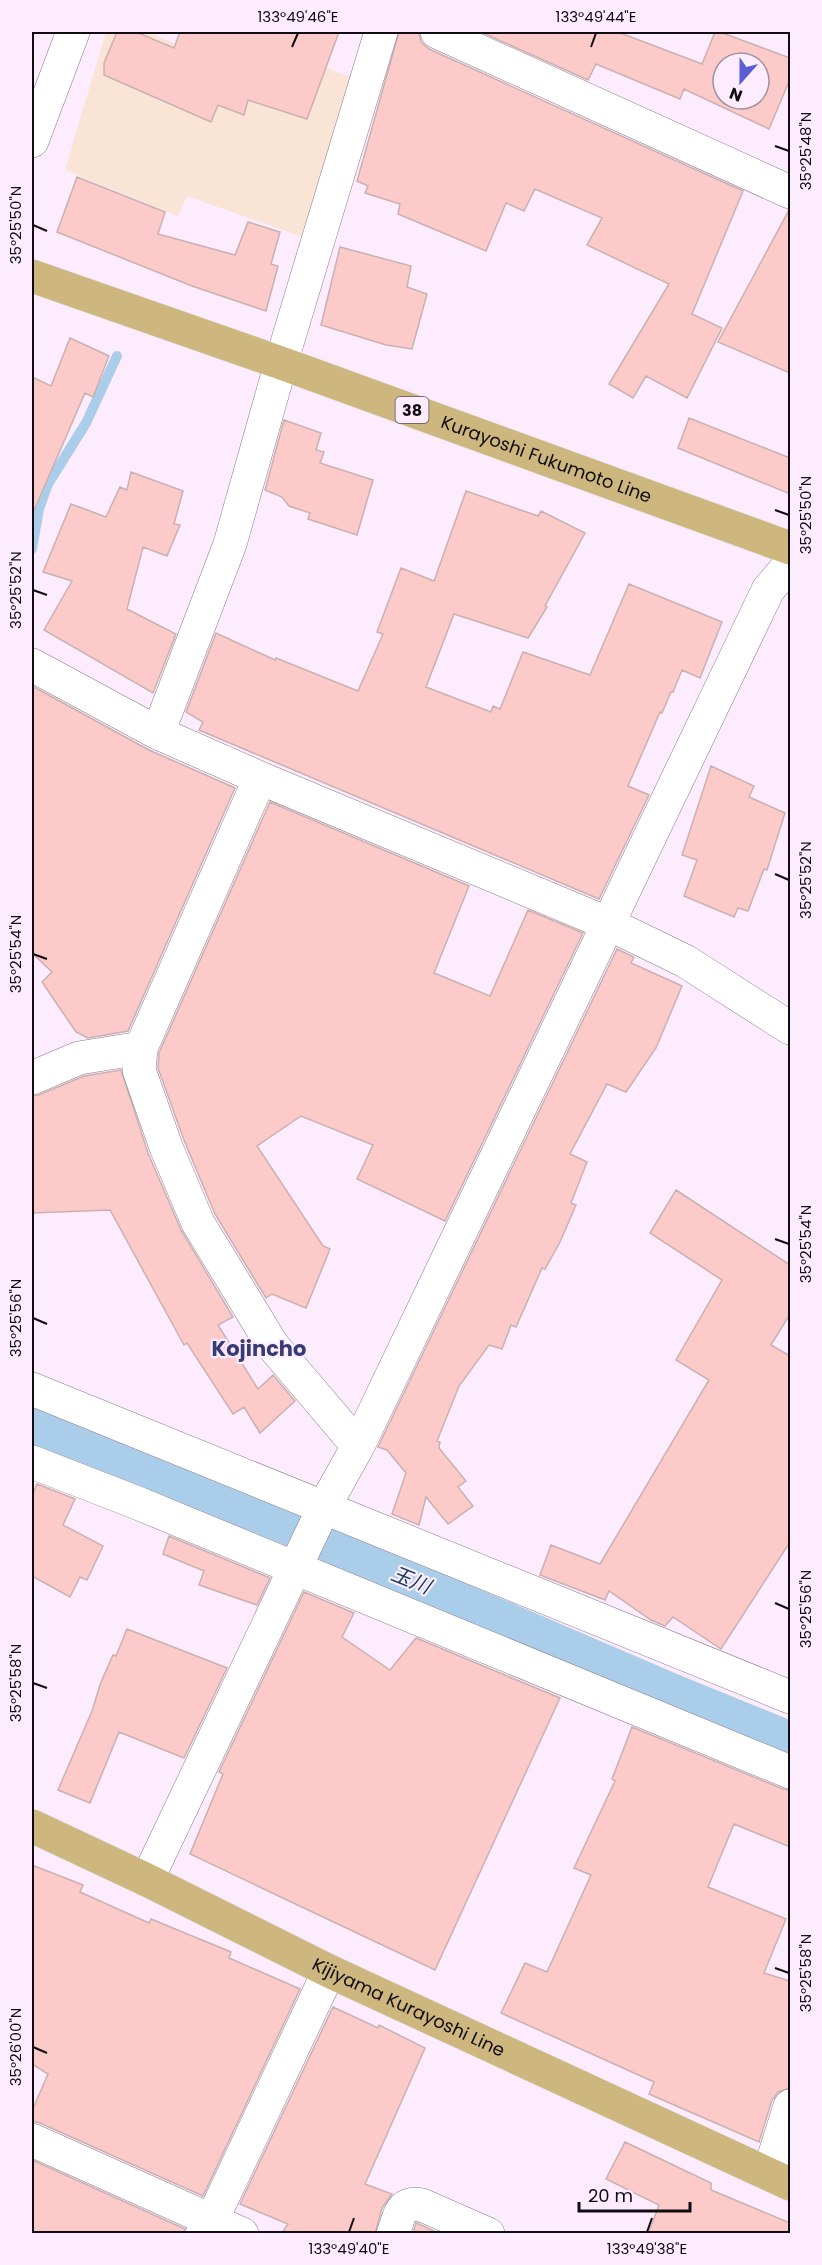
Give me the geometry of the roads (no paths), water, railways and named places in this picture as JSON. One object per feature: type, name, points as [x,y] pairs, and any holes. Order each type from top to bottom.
[{"type":"main road","name":"Kurayoshi Fukumoto Line","points":[[32,276],[280,363],[790,548]]},
{"type":"main road","name":"Kijiyama Kurayoshi Line","points":[[32,1826],[147,1880],[329,1971],[780,2178]]},
{"type":"street","points":[[32,141],[73,32]]},
{"type":"street","points":[[158,733],[230,544],[280,363],[381,32]]},
{"type":"street","points":[[436,32],[790,192]]},
{"type":"street","points":[[147,1880],[324,1507],[358,1446],[768,590],[790,564]]},
{"type":"street","points":[[32,665],[158,733],[609,924],[685,961],[790,1028]]},
{"type":"street","points":[[260,778],[141,1048],[140,1070],[166,1147],[198,1223],[273,1346],[358,1446]]},
{"type":"street","points":[[32,1078],[79,1059],[141,1048]]},
{"type":"street","points":[[32,1389],[790,1697]]},
{"type":"street","points":[[32,1462],[135,1502],[790,1772]]},
{"type":"street","points":[[207,2227],[329,1971]]},
{"type":"street","points":[[780,2178],[790,2106]]},
{"type":"street","points":[[32,2140],[207,2227],[242,2234]]},
{"type":"street","points":[[393,2234],[403,2208],[410,2203],[422,2205],[488,2234]]},
{"type":"water","name":"玉川","points":[[32,1406],[333,1526],[677,1674],[790,1720],[790,1755],[313,1561],[282,1544],[32,1444]]},
{"type":"waterway","points":[[32,549],[39,509],[48,484],[86,423],[117,356]]},
{"type":"district","name":"Kojincho","points":[[259,1349]]}]
